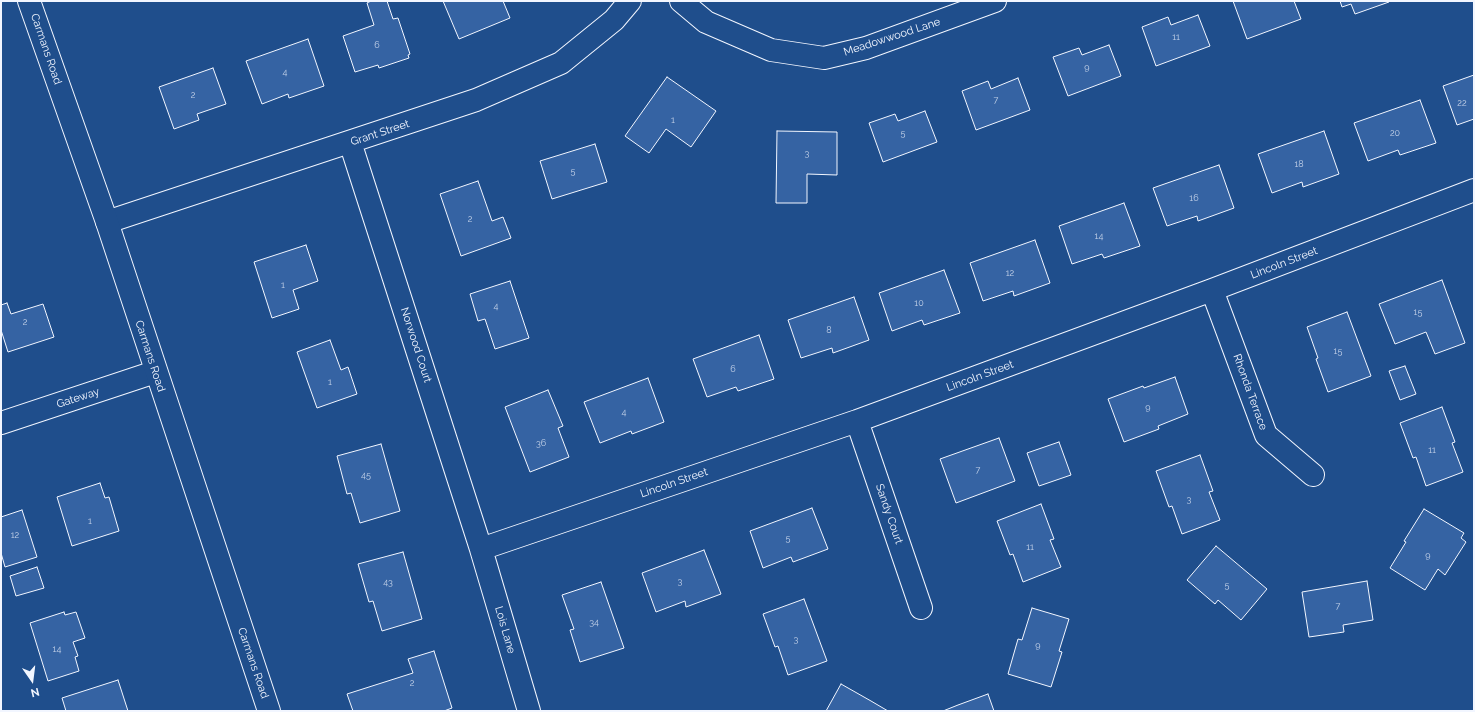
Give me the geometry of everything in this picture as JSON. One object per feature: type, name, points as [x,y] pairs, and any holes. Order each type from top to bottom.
[{"type":"street","name":"Carmans Road","points":[[29,1],[107,222],[155,372],[269,711]]},
{"type":"street","name":"Grant Street","points":[[107,222],[476,100],[561,63],[614,20],[630,1]]},
{"type":"street","name":"Meadowwood Lane","points":[[682,1],[706,22],[771,50],[824,58],[866,48],[995,1]]},
{"type":"street","name":"Norwood Court","points":[[350,142],[481,549]]},
{"type":"street","name":"Lincoln Street","points":[[481,549],[857,421],[1212,290],[1474,190]]},
{"type":"street","name":"Rhonda Terrace","points":[[1212,290],[1266,436],[1313,476]]},
{"type":"street","name":"Gateway","points":[[1,423],[155,372]]},
{"type":"street","name":"Sandy Court","points":[[857,421],[921,608]]},
{"type":"street","name":"Lois Lane","points":[[481,549],[529,711]]},
{"type":"building","points":[[371,1],[387,1],[393,19],[398,18],[410,54],[408,55],[409,58],[379,68],[378,65],[355,72],[343,36],[374,25],[367,3]]},
{"type":"building","points":[[443,1],[503,1],[510,18],[459,39]]},
{"type":"building","points":[[1233,1],[1294,1],[1301,19],[1247,39]]},
{"type":"building","points":[[1340,1],[1389,2],[1355,14],[1351,4],[1342,7]]},
{"type":"building","points":[[1198,15],[1210,46],[1156,66],[1142,27],[1168,17],[1171,25]]},
{"type":"building","points":[[308,39],[324,86],[289,98],[288,94],[262,104],[246,61]]},
{"type":"building","points":[[1109,45],[1121,76],[1068,96],[1053,57],[1079,48],[1082,55]]},
{"type":"building","points":[[213,68],[226,104],[197,114],[199,120],[174,129],[159,87]]},
{"type":"building","points":[[1474,75],[1474,119],[1457,125],[1443,86]]},
{"type":"building","points":[[667,77],[716,111],[691,147],[666,129],[649,153],[625,136]]},
{"type":"building","points":[[1018,78],[1030,110],[976,130],[962,91],[988,81],[991,89]]},
{"type":"building","points":[[1420,100],[1436,143],[1400,155],[1398,150],[1368,161],[1354,123]]},
{"type":"building","points":[[925,111],[937,142],[883,162],[869,123],[895,114],[898,121]]},
{"type":"building","points":[[777,131],[837,132],[837,175],[807,174],[807,203],[776,203]]},
{"type":"building","points":[[1324,131],[1339,174],[1303,187],[1302,182],[1272,193],[1258,154]]},
{"type":"building","points":[[595,144],[607,182],[552,199],[540,161]]},
{"type":"building","points":[[1219,165],[1234,208],[1198,221],[1197,216],[1167,226],[1153,188]]},
{"type":"building","points":[[478,181],[492,221],[503,217],[511,238],[461,256],[440,194]]},
{"type":"building","points":[[1124,203],[1140,246],[1104,258],[1102,254],[1072,264],[1059,226]]},
{"type":"building","points":[[1035,240],[1050,283],[1014,296],[1013,291],[983,301],[970,263]]},
{"type":"building","points":[[306,245],[318,281],[293,290],[299,309],[272,318],[254,262]]},
{"type":"building","points":[[944,270],[960,313],[924,325],[922,320],[892,331],[879,293]]},
{"type":"building","points":[[1442,280],[1465,343],[1435,354],[1426,332],[1395,344],[1379,304]]},
{"type":"building","points":[[510,281],[529,338],[495,349],[485,319],[478,321],[470,294]]},
{"type":"building","points":[[854,297],[869,340],[833,353],[832,348],[801,358],[788,320]]},
{"type":"building","points":[[7,303],[11,314],[43,304],[54,337],[8,352],[1,330],[1,305]]},
{"type":"building","points":[[1347,312],[1371,376],[1328,392],[1316,359],[1318,358],[1307,327]]},
{"type":"building","points":[[759,335],[774,379],[738,391],[736,387],[707,397],[693,359]]},
{"type":"building","points":[[330,340],[341,370],[348,367],[357,394],[317,408],[297,352]]},
{"type":"building","points":[[1405,366],[1416,394],[1400,400],[1389,371]]},
{"type":"building","points":[[1175,377],[1188,414],[1158,426],[1159,429],[1124,442],[1108,399],[1143,386],[1144,388]]},
{"type":"building","points":[[648,378],[664,422],[632,434],[631,431],[600,443],[584,402]]},
{"type":"building","points":[[548,390],[563,426],[558,428],[569,457],[530,472],[505,407]]},
{"type":"building","points":[[1442,407],[1455,442],[1452,443],[1463,472],[1426,486],[1416,457],[1413,458],[1400,423]]},
{"type":"building","points":[[999,438],[1015,481],[956,503],[940,459]]},
{"type":"building","points":[[1059,442],[1071,475],[1039,486],[1027,453]]},
{"type":"building","points":[[381,444],[400,511],[360,523],[351,493],[347,494],[337,456]]},
{"type":"building","points":[[1200,455],[1213,491],[1209,492],[1220,520],[1182,534],[1172,506],[1169,507],[1156,471]]},
{"type":"building","points":[[100,483],[105,498],[109,497],[119,531],[72,546],[57,497]]},
{"type":"building","points":[[1041,504],[1054,539],[1050,540],[1061,567],[1023,582],[1013,554],[1010,555],[997,521]]},
{"type":"building","points":[[812,508],[828,549],[793,562],[791,557],[763,568],[750,531]]},
{"type":"building","points":[[1424,509],[1464,533],[1461,538],[1466,542],[1445,575],[1438,569],[1425,590],[1390,568],[1406,542],[1404,541]]},
{"type":"building","points":[[22,510],[37,557],[5,567],[1,553],[1,517]]},
{"type":"building","points":[[1216,546],[1267,589],[1241,620],[1218,600],[1215,604],[1187,580]]},
{"type":"building","points":[[704,550],[721,594],[686,607],[685,601],[656,612],[642,573]]},
{"type":"building","points":[[403,552],[422,619],[382,631],[373,601],[369,602],[358,564]]},
{"type":"building","points":[[37,567],[44,588],[16,596],[10,576]]},
{"type":"building","points":[[1367,581],[1373,620],[1343,625],[1344,632],[1309,637],[1302,592]]},
{"type":"building","points":[[601,582],[624,648],[580,662],[570,630],[574,629],[562,595]]},
{"type":"building","points":[[804,599],[827,661],[788,675],[778,646],[775,647],[763,614]]},
{"type":"building","points":[[1032,608],[1069,619],[1059,651],[1062,652],[1051,687],[1008,674],[1018,639],[1022,640]]},
{"type":"building","points":[[64,612],[65,615],[76,612],[85,638],[73,642],[78,656],[75,657],[79,671],[48,681],[30,623]]},
{"type":"building","points":[[434,651],[452,708],[444,711],[353,711],[347,694],[413,673],[408,659]]},
{"type":"building","points":[[118,680],[128,711],[66,711],[62,698]]},
{"type":"building","points":[[841,684],[871,701],[888,711],[826,711]]},
{"type":"building","points":[[988,694],[994,711],[943,711],[958,705]]}]
